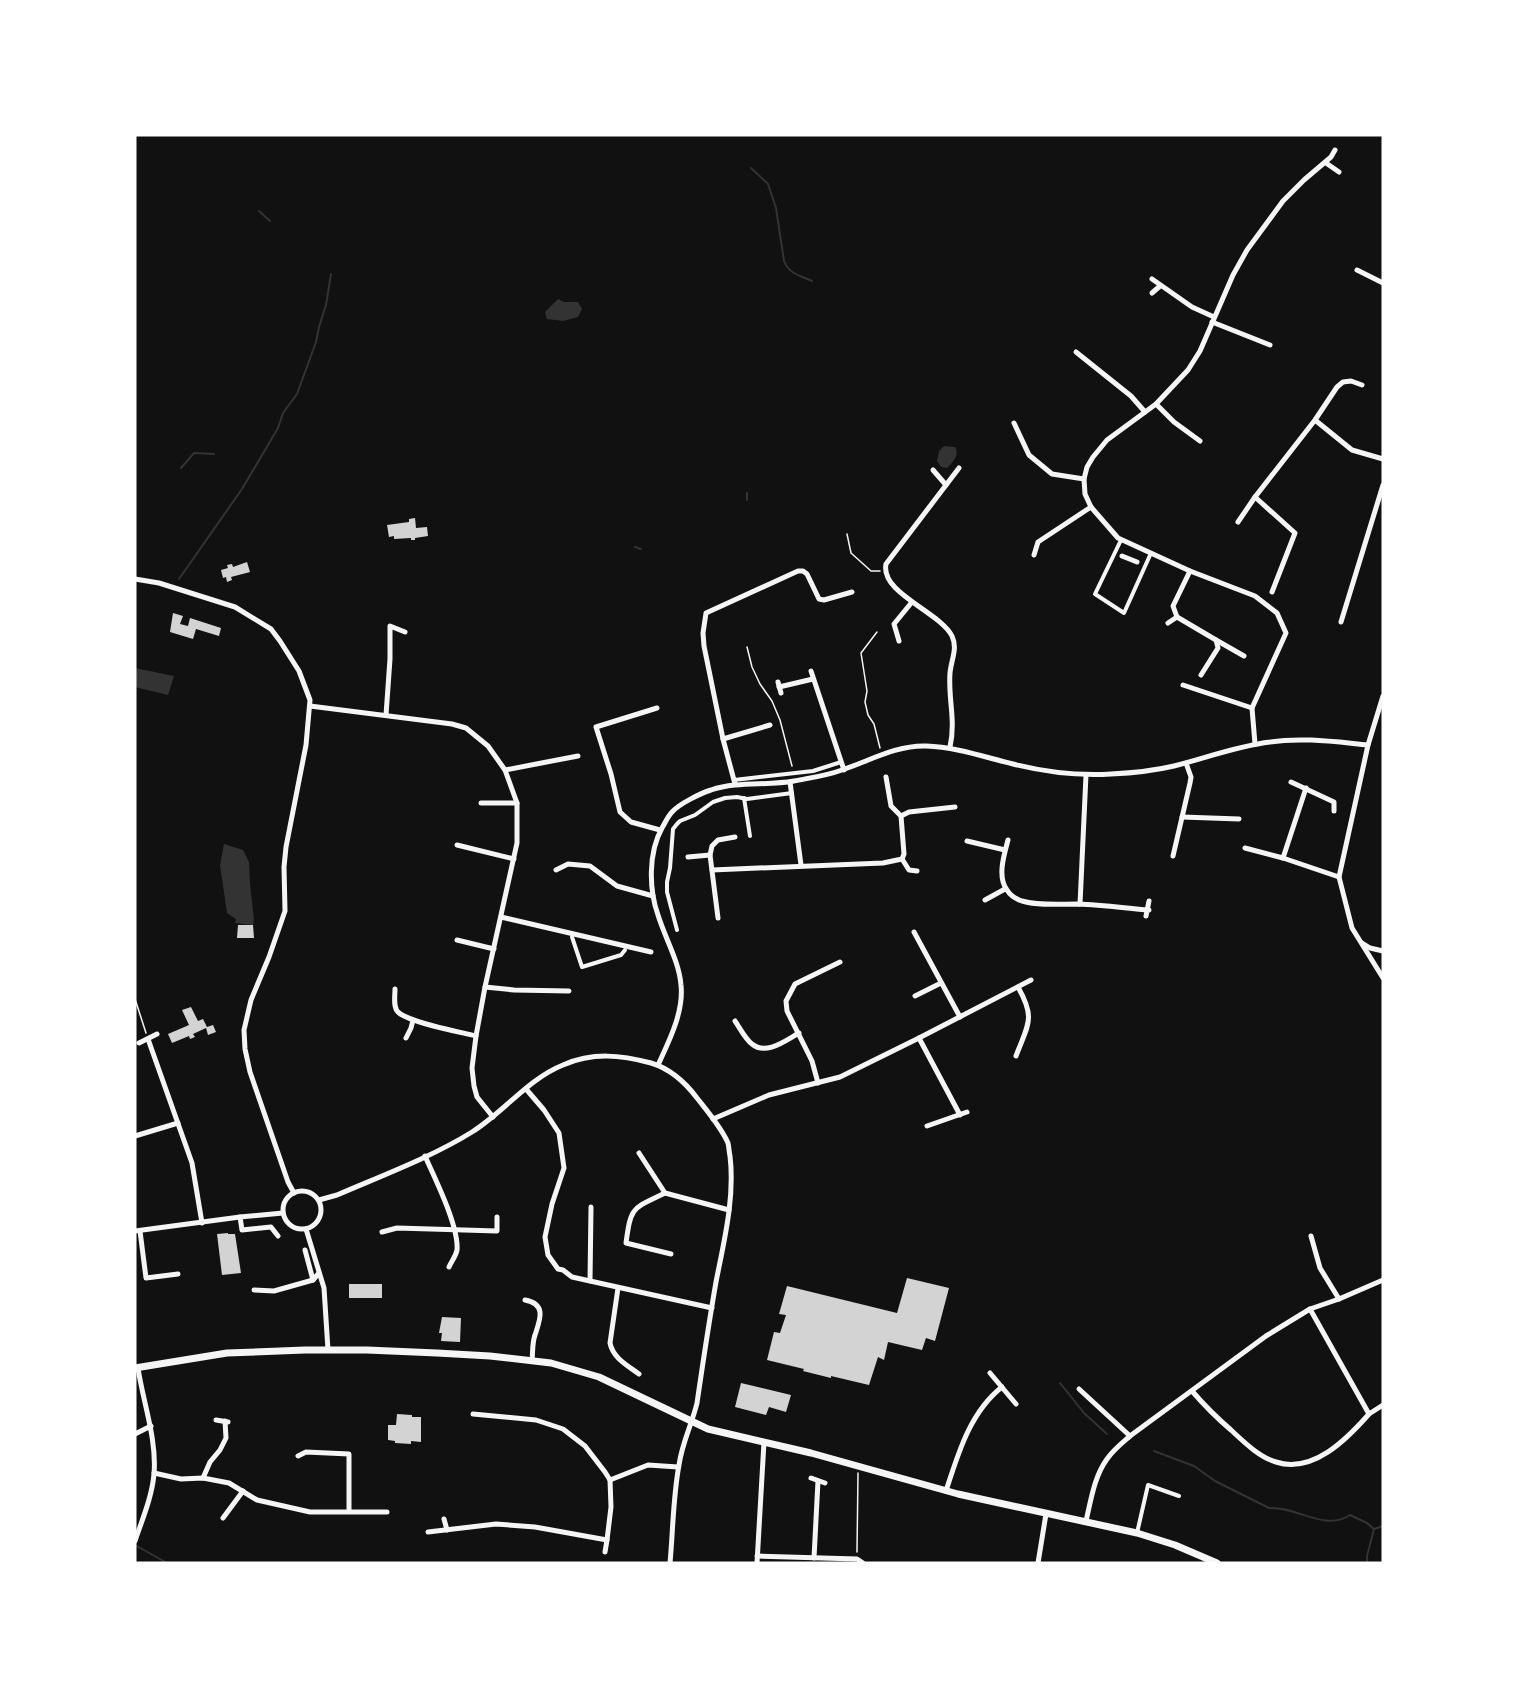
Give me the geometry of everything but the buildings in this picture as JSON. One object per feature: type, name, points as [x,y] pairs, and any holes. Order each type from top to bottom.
[{"type":"main road","points":[[136,1368],[227,1353],[328,1350],[423,1352],[532,1360],[563,1365],[624,1387],[708,1429],[859,1466],[946,1491],[1137,1533],[1217,1563]]},
{"type":"street","points":[[1255,744],[1252,708],[1286,633],[1276,614],[1255,596],[1190,571],[1118,538],[1091,507],[1085,494],[1084,479],[1087,467],[1107,440],[1156,404],[1188,370],[1200,351],[1247,250],[1263,226],[1283,201],[1304,180],[1326,163],[1335,150]]},
{"type":"street","points":[[1326,163],[1339,172]]},
{"type":"street","points":[[1357,270],[1383,283]]},
{"type":"street","points":[[1152,279],[1213,320],[1270,345]]},
{"type":"street","points":[[1152,293],[1160,286]]},
{"type":"street","points":[[1076,352],[1131,396],[1145,411]]},
{"type":"street","points":[[1238,522],[1337,387],[1343,382],[1351,381],[1362,386]]},
{"type":"street","points":[[1156,404],[1174,422],[1200,441]]},
{"type":"street","points":[[1315,420],[1352,450],[1383,459]]},
{"type":"street","points":[[1014,423],[1029,455],[1052,474],[1084,479]]},
{"type":"street","points":[[950,747],[953,717],[950,673],[955,652],[952,636],[939,621],[912,602],[889,581],[884,571],[886,564],[959,468]]},
{"type":"street","points":[[933,470],[946,485]]},
{"type":"street","points":[[1341,622],[1383,485]]},
{"type":"street","points":[[1255,497],[1295,533],[1272,592]]},
{"type":"street","points":[[1034,555],[1038,542],[1091,507]]},
{"type":"street","points":[[1121,540],[1095,594],[1124,613],[1151,553]]},
{"type":"street","points":[[1129,559],[1135,546]]},
{"type":"street","points":[[1122,556],[1137,562]]},
{"type":"street","points":[[734,782],[704,646],[706,613],[798,571],[807,574],[819,599],[824,600],[852,592]]},
{"type":"street","points":[[1190,571],[1173,606],[1177,617],[1244,656]]},
{"type":"street","points":[[135,579],[159,583],[235,607],[271,629],[299,671],[309,694],[306,745],[286,847],[285,911],[251,1000],[244,1030],[250,1072],[284,1171],[294,1193]]},
{"type":"street","points":[[899,641],[894,624],[912,602]]},
{"type":"street","points":[[1168,623],[1177,617]]},
{"type":"street","points":[[386,715],[390,626],[405,632]]},
{"type":"street","points":[[1201,675],[1218,648],[1216,640]]},
{"type":"street","points":[[811,671],[844,770]]},
{"type":"street","points":[[780,687],[813,679]]},
{"type":"street","points":[[1183,685],[1252,708]]},
{"type":"street","points":[[1383,696],[1368,745],[1339,877],[1350,922],[1383,978]]},
{"type":"street","points":[[310,706],[452,724],[466,728],[488,746],[506,770],[517,803],[517,843],[485,987],[472,1068],[474,1086],[481,1104],[493,1117]]},
{"type":"street","points":[[657,708],[596,727],[620,812],[631,822],[660,830]]},
{"type":"street","points":[[723,739],[770,725]]},
{"type":"street","points":[[734,782],[790,782],[844,770],[904,748],[923,746],[950,747],[1028,768],[1086,775],[1127,773],[1186,763],[1272,741],[1320,740],[1368,745]]},
{"type":"street","points":[[506,770],[578,756]]},
{"type":"street","points":[[658,1065],[678,1014],[681,986],[653,896],[652,866],[660,830],[673,810],[709,790],[734,782],[813,771],[842,762]]},
{"type":"street","points":[[1173,856],[1191,777],[1186,763]]},
{"type":"street","points":[[1080,904],[1086,775]]},
{"type":"street","points":[[886,777],[891,806],[901,816],[904,855],[902,859]]},
{"type":"street","points":[[790,782],[801,866]]},
{"type":"street","points":[[1290,782],[1334,802],[1334,811]]},
{"type":"street","points":[[1283,858],[1305,788]]},
{"type":"street","points":[[677,930],[667,892],[667,882],[674,830],[680,821],[695,815],[713,802],[725,798],[780,796],[792,793]]},
{"type":"street","points":[[744,798],[750,836]]},
{"type":"street","points":[[481,802],[517,803]]},
{"type":"street","points":[[901,816],[909,812],[955,807]]},
{"type":"street","points":[[1182,817],[1239,819]]},
{"type":"street","points":[[718,918],[710,855],[712,846],[718,840],[735,837]]},
{"type":"street","points":[[1008,840],[1002,866],[1003,881],[1005,889],[1019,900],[1080,904],[1147,913],[1149,901]]},
{"type":"street","points":[[967,841],[1005,850]]},
{"type":"street","points":[[457,845],[514,860]]},
{"type":"street","points":[[1245,848],[1339,877]]},
{"type":"street","points":[[688,857],[710,855]]},
{"type":"street","points":[[712,870],[883,863],[902,859]]},
{"type":"street","points":[[902,859],[909,870],[917,871]]},
{"type":"street","points":[[556,870],[568,864],[590,866],[617,886],[653,896]]},
{"type":"street","points":[[984,900],[1005,889]]},
{"type":"street","points":[[501,917],[651,952]]},
{"type":"street","points":[[914,932],[960,1017]]},
{"type":"street","points":[[572,938],[582,967],[621,955],[626,950]]},
{"type":"street","points":[[457,940],[494,949]]},
{"type":"street","points":[[1360,942],[1370,948],[1383,951]]},
{"type":"street","points":[[818,1083],[812,1061],[787,1011],[786,1001],[795,984],[840,962]]},
{"type":"street","points":[[713,1119],[769,1095],[840,1077],[1031,980]]},
{"type":"street","points":[[915,996],[941,983]]},
{"type":"street","points":[[485,987],[569,991]]},
{"type":"street","points":[[1016,1056],[1029,1023],[1026,1002],[1018,987]]},
{"type":"street","points":[[396,989],[396,1009],[399,1014],[412,1020],[476,1036]]},
{"type":"street","points":[[406,1038],[412,1020]]},
{"type":"street","points":[[735,1021],[752,1045],[762,1049],[772,1048],[799,1033]]},
{"type":"street","points":[[139,1043],[157,1034]]},
{"type":"street","points":[[919,1038],[960,1115]]},
{"type":"street","points":[[148,1039],[192,1163],[202,1223]]},
{"type":"street","points":[[319,1200],[337,1195],[425,1156],[472,1132],[552,1069],[588,1057],[614,1055],[658,1065],[686,1083],[713,1119],[728,1144],[732,1174],[729,1210],[692,1422],[683,1444],[678,1467],[670,1563]]},
{"type":"street","points":[[526,1089],[544,1110],[559,1133],[564,1168],[552,1204],[545,1237],[548,1255],[558,1269],[572,1277],[712,1308]]},
{"type":"street","points":[[927,1126],[967,1112]]},
{"type":"street","points":[[135,1136],[178,1123]]},
{"type":"street","points":[[639,1153],[665,1193],[729,1210]]},
{"type":"street","points":[[425,1156],[450,1215],[454,1231],[457,1251],[449,1268]]},
{"type":"street","points":[[302,1191],[310,1193],[319,1200],[321,1214],[314,1226],[306,1229],[294,1228],[285,1219],[283,1213],[285,1202],[294,1193],[302,1191]]},
{"type":"street","points":[[665,1193],[638,1207],[631,1214],[626,1243],[671,1254]]},
{"type":"street","points":[[590,1281],[591,1207]]},
{"type":"street","points":[[178,1274],[146,1278],[138,1231],[283,1213]]},
{"type":"street","points":[[240,1217],[240,1231],[271,1227],[278,1236]]},
{"type":"street","points":[[382,1232],[397,1228],[497,1231],[497,1217]]},
{"type":"street","points":[[306,1229],[324,1288],[328,1350]]},
{"type":"street","points":[[1311,1236],[1320,1268],[1339,1299]]},
{"type":"street","points":[[135,1250],[143,1250]]},
{"type":"street","points":[[305,1250],[313,1281]]},
{"type":"street","points":[[254,1290],[274,1291],[313,1281],[319,1273]]},
{"type":"street","points":[[1086,1521],[1099,1472],[1111,1454],[1130,1436],[1266,1336],[1310,1309],[1383,1280]]},
{"type":"street","points":[[618,1288],[610,1343],[612,1352],[639,1374]]},
{"type":"street","points":[[525,1300],[537,1304],[540,1312],[540,1323],[534,1337],[532,1360]]},
{"type":"street","points":[[1310,1309],[1369,1414]]},
{"type":"street","points":[[135,1540],[149,1499],[154,1473],[151,1426],[136,1368]]},
{"type":"street","points":[[990,1373],[1016,1404]]},
{"type":"street","points":[[946,1491],[958,1454],[971,1426],[986,1402],[1002,1387]]},
{"type":"street","points":[[1079,1389],[1130,1436]]},
{"type":"street","points":[[1192,1391],[1244,1442],[1275,1462],[1287,1464],[1310,1461],[1326,1453],[1369,1414],[1383,1405]]},
{"type":"street","points":[[473,1414],[536,1420],[563,1429],[585,1446],[610,1480],[611,1507],[604,1552]]},
{"type":"street","points":[[203,1478],[210,1462],[226,1438],[227,1422],[216,1420]]},
{"type":"street","points":[[135,1434],[151,1426]]},
{"type":"street","points":[[764,1442],[757,1560],[856,1559],[863,1563]]},
{"type":"street","points":[[298,1456],[306,1452],[352,1453],[350,1511]]},
{"type":"street","points":[[610,1480],[648,1465],[678,1467]]},
{"type":"street","points":[[154,1473],[181,1479],[203,1478],[229,1483],[256,1500],[310,1512],[387,1512]]},
{"type":"street","points":[[811,1478],[825,1483]]},
{"type":"street","points":[[814,1558],[818,1481]]},
{"type":"street","points":[[1137,1533],[1148,1485],[1179,1496]]},
{"type":"street","points":[[223,1518],[243,1491]]},
{"type":"street","points":[[1038,1563],[1046,1514]]},
{"type":"street","points":[[444,1519],[447,1530]]},
{"type":"street","points":[[428,1532],[496,1524],[535,1527],[607,1540]]},
{"type":"path","points":[[847,534],[851,553],[872,571],[884,571]]},
{"type":"path","points":[[877,632],[861,653],[867,691],[865,702],[868,715],[874,724],[881,755]]},
{"type":"path","points":[[747,647],[752,667],[772,701],[780,720],[793,772]]},
{"type":"path","points":[[135,999],[148,1039]]},
{"type":"path","points":[[856,1559],[859,1466]]},
{"type":"shaded area","points":[[558,299],[564,302],[578,302],[582,309],[578,317],[563,321],[547,319],[545,312]]},
{"type":"shaded area","points":[[944,446],[955,447],[957,453],[947,468],[941,467],[937,461],[939,451]]},
{"type":"shaded area","points":[[135,668],[174,676],[168,695],[135,687]]},
{"type":"shaded area","points":[[224,844],[243,850],[249,862],[253,925],[235,923],[236,919],[227,913],[220,865]]},
{"type":"waterway","points":[[751,168],[768,184],[776,208],[786,265],[796,274],[812,281]]},
{"type":"waterway","points":[[259,211],[270,221]]},
{"type":"waterway","points":[[179,579],[242,489],[278,428],[283,413],[297,394],[316,342],[331,274]]},
{"type":"waterway","points":[[181,468],[194,453],[214,454]]},
{"type":"waterway","points":[[747,493],[747,500]]},
{"type":"waterway","points":[[635,547],[641,549]]},
{"type":"waterway","points":[[1060,1383],[1084,1413],[1107,1434]]},
{"type":"waterway","points":[[1154,1451],[1194,1466],[1215,1481],[1269,1508],[1279,1508],[1331,1521],[1350,1515],[1374,1529]]},
{"type":"waterway","points":[[1374,1529],[1383,1526]]},
{"type":"waterway","points":[[1367,1563],[1374,1529]]},
{"type":"waterway","points":[[135,1545],[167,1563]]}]
